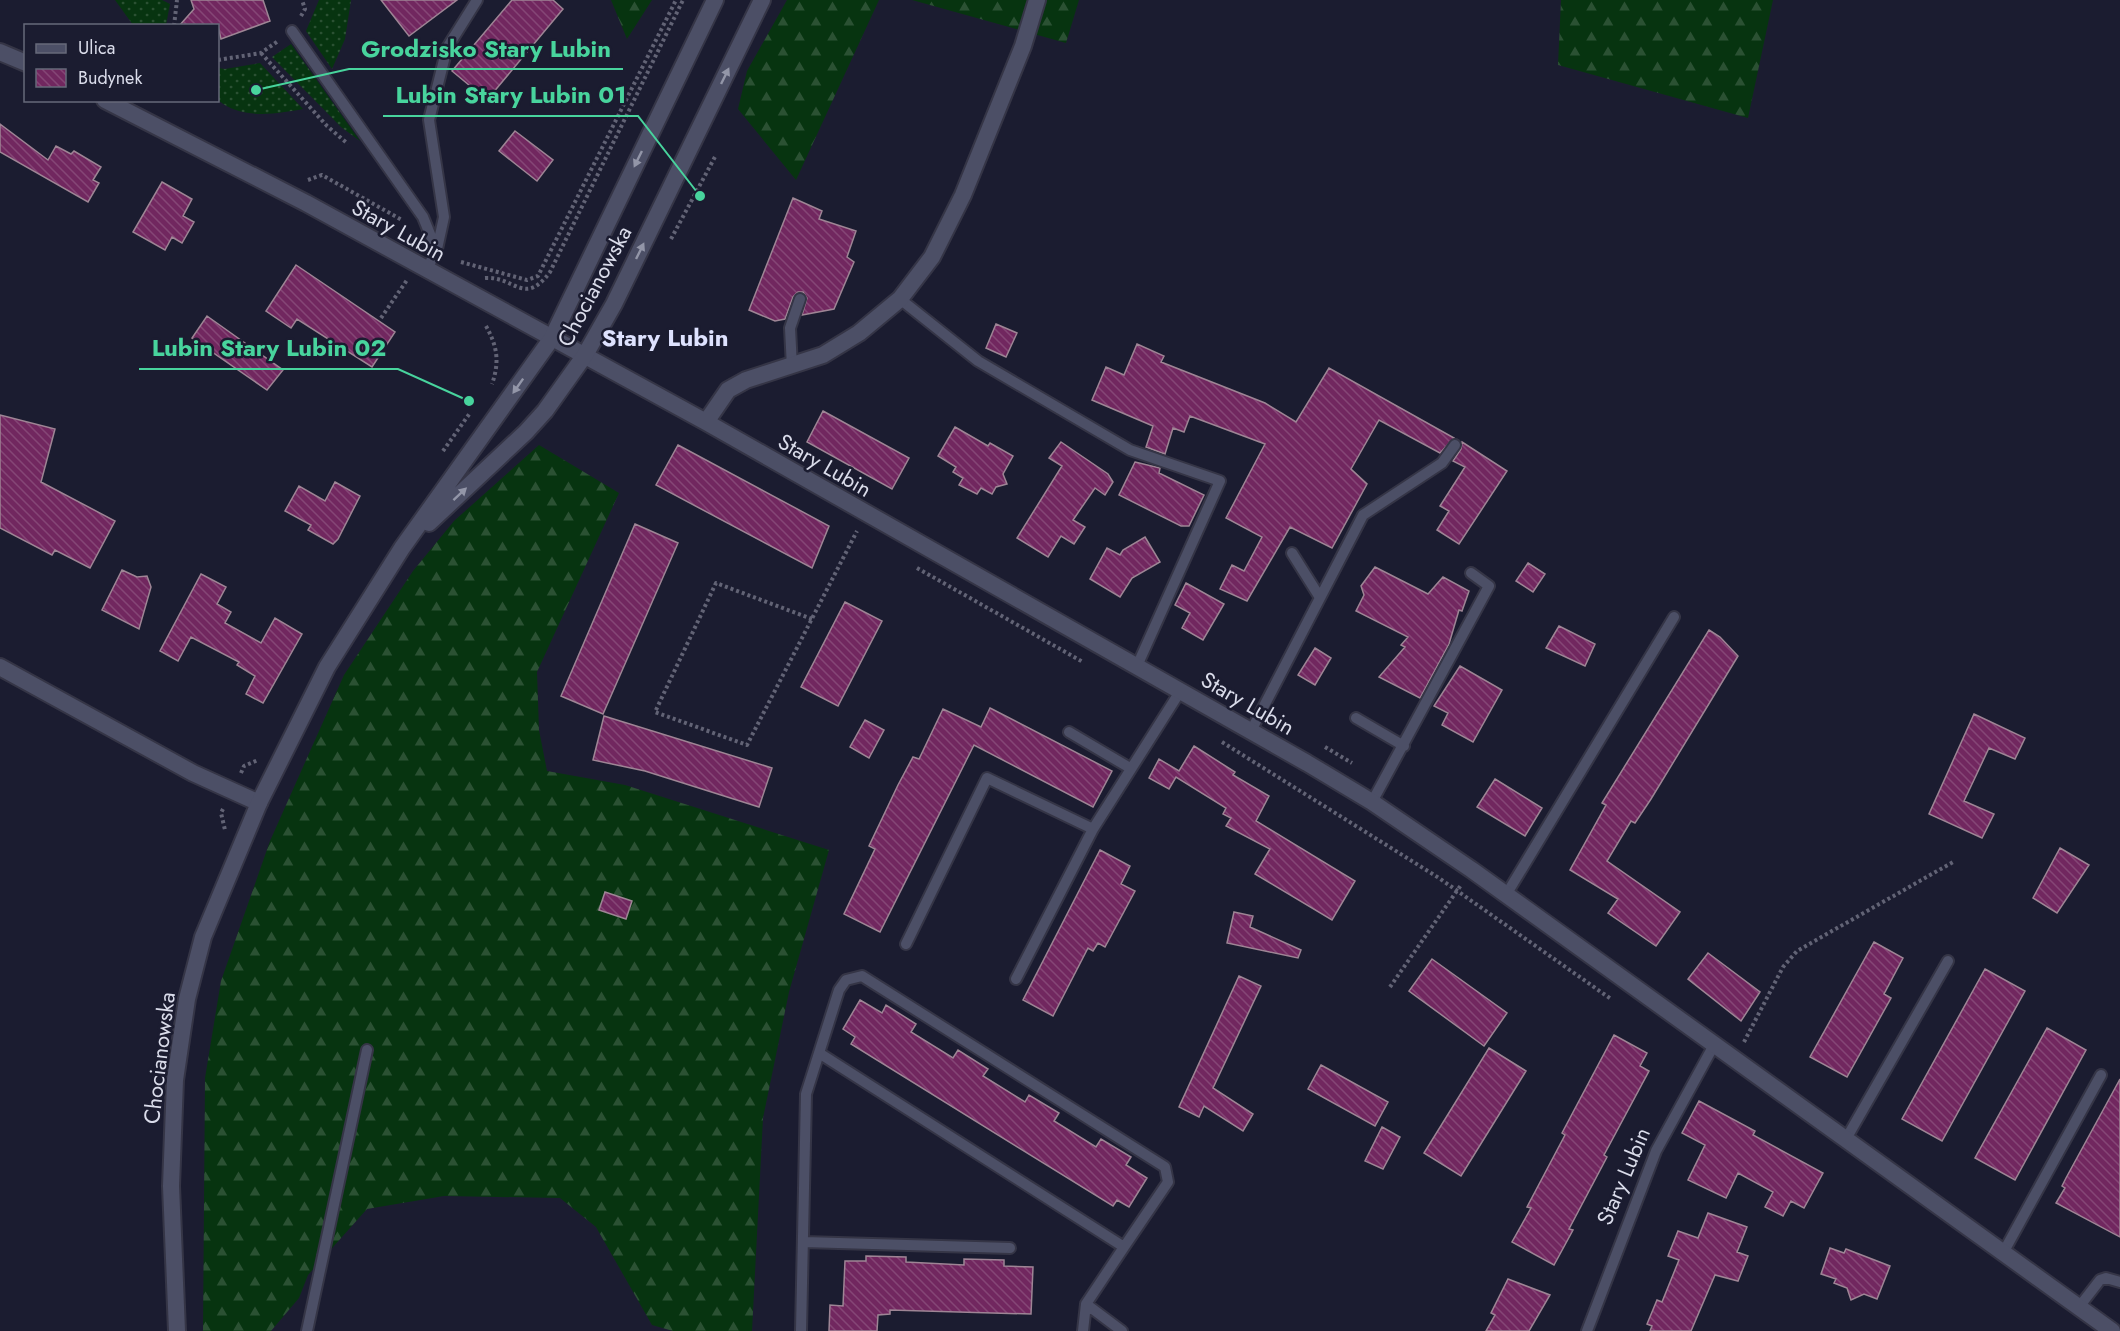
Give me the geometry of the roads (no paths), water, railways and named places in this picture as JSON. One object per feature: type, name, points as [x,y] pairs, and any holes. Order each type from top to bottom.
[{"type":"street","name":"Chocianowska","points":[[177,1331],[172,1144],[181,1032],[193,971],[203,937],[259,803],[327,667],[402,548],[552,338],[715,0]]},
{"type":"street","name":"Chocianowska","points":[[402,548],[526,432],[545,411],[585,355],[614,303],[762,0]]},
{"type":"street","points":[[706,422],[728,390],[746,380],[792,367],[832,350],[859,333],[900,299],[932,257],[963,195],[1023,46],[1036,0]]},
{"type":"street","points":[[0,52],[24,62]]},
{"type":"street","name":"Stary Lubin","points":[[109,102],[306,203],[421,278],[471,295],[706,422],[1181,690],[1372,802],[1472,870],[2112,1331]]},
{"type":"street","points":[[0,667],[194,773],[259,803]]},
{"type":"lane","points":[[421,278],[436,249],[444,217],[429,120],[447,48],[477,0]]},
{"type":"lane","points":[[292,31],[423,217],[436,249]]},
{"type":"lane","points":[[792,367],[790,328],[800,299]]},
{"type":"lane","points":[[900,299],[978,360],[1130,450],[1220,481],[1137,666]]},
{"type":"lane","points":[[1251,731],[1363,515],[1442,463],[1455,446]]},
{"type":"lane","points":[[1292,553],[1319,596]]},
{"type":"lane","points":[[1372,802],[1489,586],[1471,573]]},
{"type":"lane","points":[[1506,895],[1674,617]]},
{"type":"lane","points":[[1016,979],[1093,829],[1181,690]]},
{"type":"lane","points":[[1356,718],[1404,746]]},
{"type":"lane","points":[[1069,732],[1130,768]]},
{"type":"lane","points":[[906,944],[987,778],[1093,829]]},
{"type":"lane","points":[[1846,1139],[1948,961]]},
{"type":"lane","points":[[801,1331],[806,1094],[839,990],[846,980],[862,976],[1165,1167],[1168,1182],[1086,1304],[1083,1331]]},
{"type":"lane","name":"Stary Lubin","points":[[1587,1331],[1656,1151],[1714,1045]]},
{"type":"lane","points":[[307,1331],[367,1050]]},
{"type":"lane","points":[[819,1053],[1124,1248]]},
{"type":"lane","points":[[2003,1253],[2015,1237],[2102,1075]]},
{"type":"lane","points":[[804,1242],[1010,1248]]},
{"type":"lane","points":[[2079,1307],[2100,1280],[2106,1278],[2120,1282]]},
{"type":"lane","points":[[1086,1304],[1122,1331]]},
{"type":"place","name":"Grodzisko Stary Lubin","points":[[256,90]]},
{"type":"place","name":"Lubin Stary Lubin 01","points":[[700,196]]},
{"type":"place","name":"Lubin Stary Lubin 02","points":[[469,401]]},
{"type":"district","name":"Stary Lubin","points":[[665,338]]}]
